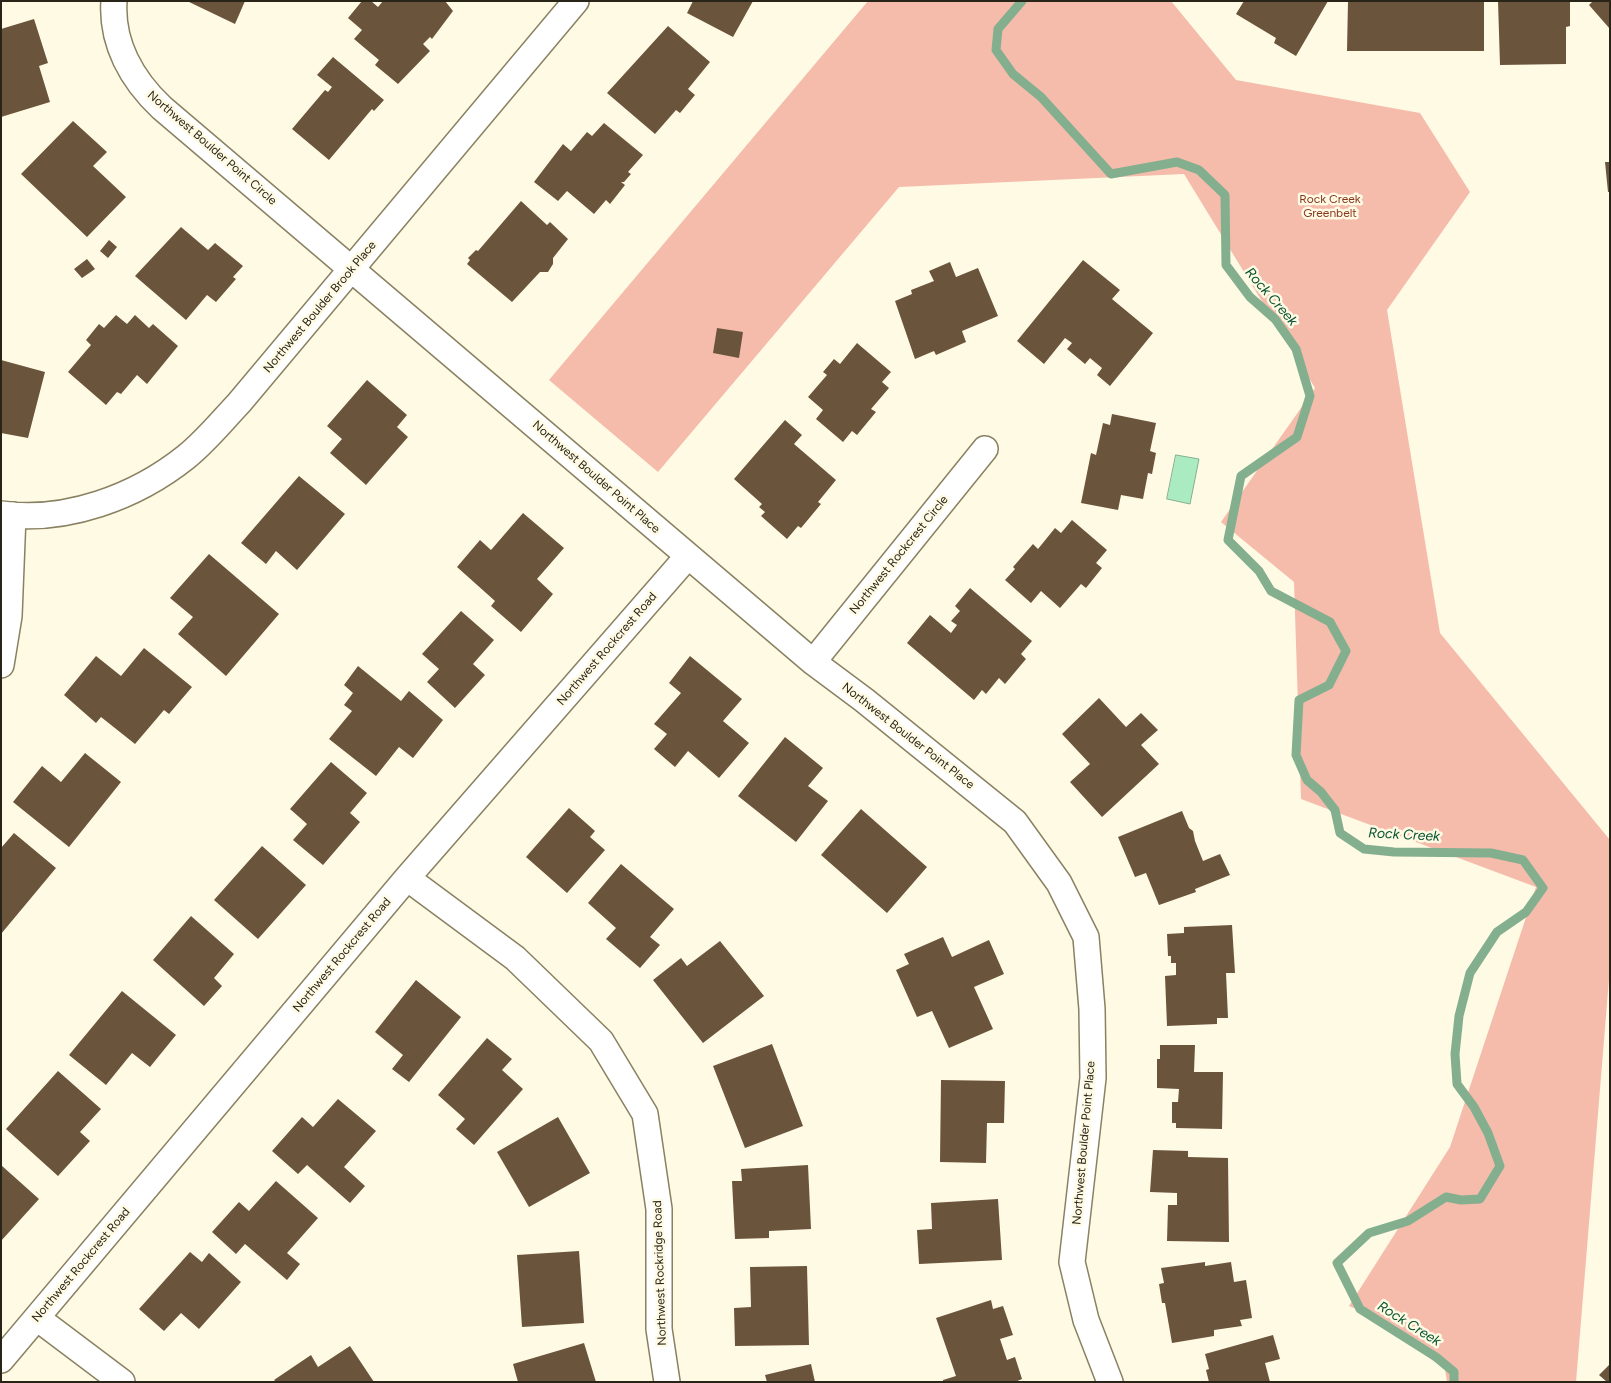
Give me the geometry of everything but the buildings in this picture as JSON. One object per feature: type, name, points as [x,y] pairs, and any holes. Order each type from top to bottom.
[{"type":"street","name":"Northwest Boulder Point Circle","points":[[114,1],[119,43],[130,70],[148,96],[353,268]]},
{"type":"street","name":"Northwest Boulder Brook Place","points":[[7,514],[58,513],[102,503],[144,486],[186,457],[239,403],[576,1]]},
{"type":"street","name":"Northwest Boulder Point Place","points":[[353,268],[813,662],[864,700],[1015,822],[1059,883],[1086,937],[1092,1009],[1093,1078],[1072,1262],[1086,1320],[1110,1382]]},
{"type":"street","name":"Northwest Rockcrest Circle","points":[[813,662],[985,449]]},
{"type":"street","points":[[1,666],[9,616],[7,514]]},
{"type":"street","name":"Northwest Rockcrest Road","points":[[1,1360],[407,878],[688,556]]},
{"type":"street","name":"Northwest Rockridge Road","points":[[407,878],[515,958],[601,1041],[645,1114],[659,1209],[659,1329],[667,1382]]},
{"type":"street","points":[[37,1318],[122,1382]]},
{"type":"green space","name":"Rock Creek Greenbelt","points":[[868,1],[1171,1],[1236,80],[1420,113],[1470,192],[1387,310],[1440,633],[1610,840],[1610,967],[1576,1382],[1447,1382],[1445,1369],[1366,1313],[1349,1306],[1450,1147],[1536,887],[1301,799],[1294,582],[1221,522],[1315,388],[1184,174],[899,187],[658,472],[549,380]]},
{"type":"shaded area","points":[[1176,455],[1199,459],[1190,504],[1167,499]]},
{"type":"waterway","name":"Rock Creek","points":[[1022,1],[998,29],[996,50],[1013,74],[1041,97],[1111,174],[1177,162],[1199,170],[1225,195],[1226,265],[1250,297],[1275,319],[1296,349],[1310,396],[1297,437],[1241,476],[1228,540],[1259,571],[1271,591],[1330,622],[1346,651],[1329,685],[1299,700],[1296,755],[1307,780],[1321,792],[1335,810],[1340,833],[1364,849],[1394,852],[1491,853],[1523,860],[1543,888],[1526,912],[1497,932],[1470,973],[1459,1016],[1455,1054],[1457,1084],[1474,1107],[1488,1133],[1500,1166],[1480,1199],[1461,1200],[1446,1197],[1408,1221],[1369,1233],[1337,1263],[1360,1309],[1436,1357],[1454,1372],[1454,1382]]}]
